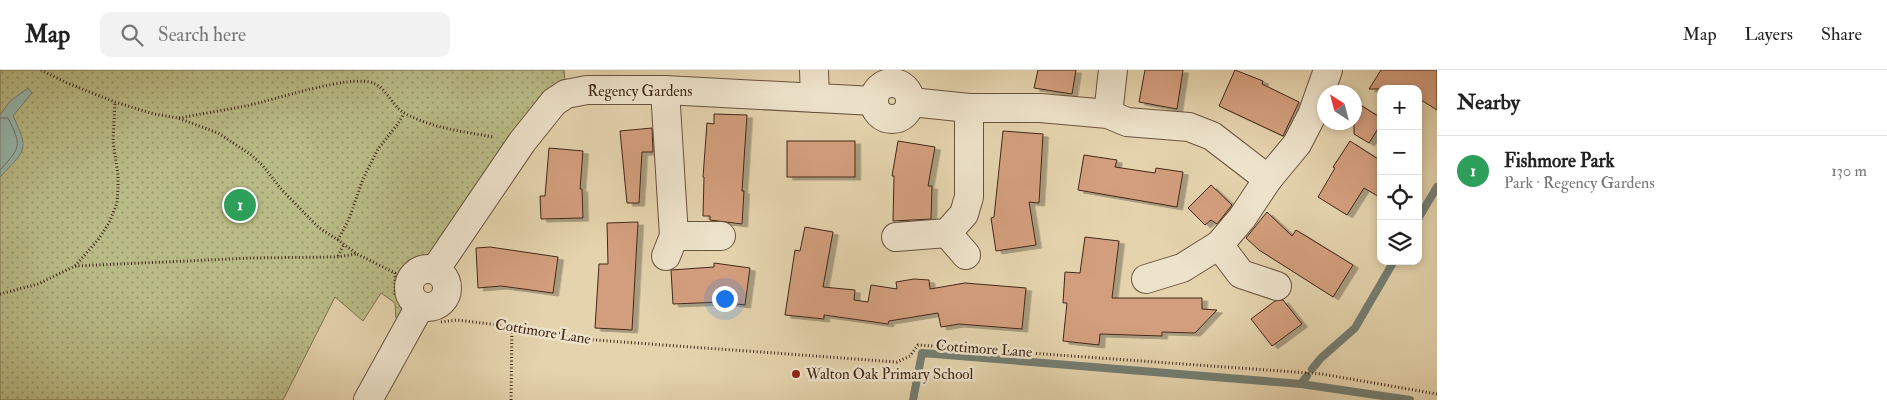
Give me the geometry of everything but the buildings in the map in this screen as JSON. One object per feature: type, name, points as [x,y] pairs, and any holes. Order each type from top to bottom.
[{"type":"street","points":[[814,70],[814,98]]},
{"type":"street","points":[[1108,114],[1113,70]]},
{"type":"street","points":[[1146,279],[1182,268],[1219,245],[1242,218],[1268,179],[1297,144],[1312,115],[1328,70]]},
{"type":"street","name":"Regency Gardens","points":[[418,310],[410,295],[408,285],[410,280],[420,270],[436,270],[522,142],[554,102],[565,82],[587,90],[665,90],[874,101],[876,92],[885,84],[894,82],[903,85],[910,94],[911,102],[969,108],[1040,108],[1108,114],[1127,122],[1189,127],[1212,136],[1268,179]]},
{"type":"street","points":[[665,90],[670,246],[721,236]]},
{"type":"street","points":[[896,237],[947,233],[964,214],[969,197],[969,108]]},
{"type":"street","points":[[947,233],[966,255]]},
{"type":"street","points":[[1219,245],[1241,274],[1277,286]]},
{"type":"street","points":[[368,400],[418,310]]},
{"type":"path","points":[[41,70],[67,83],[115,102],[154,114],[178,118],[218,133],[250,154],[318,227],[357,254],[395,273],[418,310]]},
{"type":"path","points":[[178,118],[247,106],[342,83],[363,81],[374,84],[383,90],[404,114],[446,129],[522,142]]},
{"type":"path","points":[[0,294],[38,284],[75,266],[98,240],[110,221],[117,203],[118,175],[113,141],[115,102]]},
{"type":"path","points":[[338,240],[349,219],[363,179],[378,148],[404,114]]},
{"type":"path","points":[[337,257],[344,244]]},
{"type":"path","points":[[75,266],[252,258],[337,257],[357,254]]},
{"type":"path","name":"Cottimore Lane","points":[[418,310],[457,320],[557,332],[568,338],[897,362],[910,356],[918,345],[967,348],[1322,374],[1437,394]]},
{"type":"path","points":[[511,400],[512,326]]},
{"type":"green space","points":[[0,70],[564,70],[566,94],[426,269],[416,272],[410,280],[408,290],[412,299],[409,324],[396,318],[395,303],[381,293],[363,321],[335,297],[283,400],[0,400]]},
{"type":"water","points":[[28,88],[32,93],[13,116],[22,136],[22,150],[20,155],[0,177],[0,115],[10,101]]},
{"type":"waterway","points":[[1422,212],[1437,187]]},
{"type":"waterway","points":[[1312,369],[1321,358],[1355,328],[1392,265]]},
{"type":"waterway","points":[[913,400],[922,353],[1301,384],[1307,376]]},
{"type":"waterway","points":[[1301,384],[1410,400]]},
{"type":"place","name":"Fishmore Park","points":[[240,205]]},
{"type":"place","name":"Walton Oak Primary School","points":[[796,374]]}]
